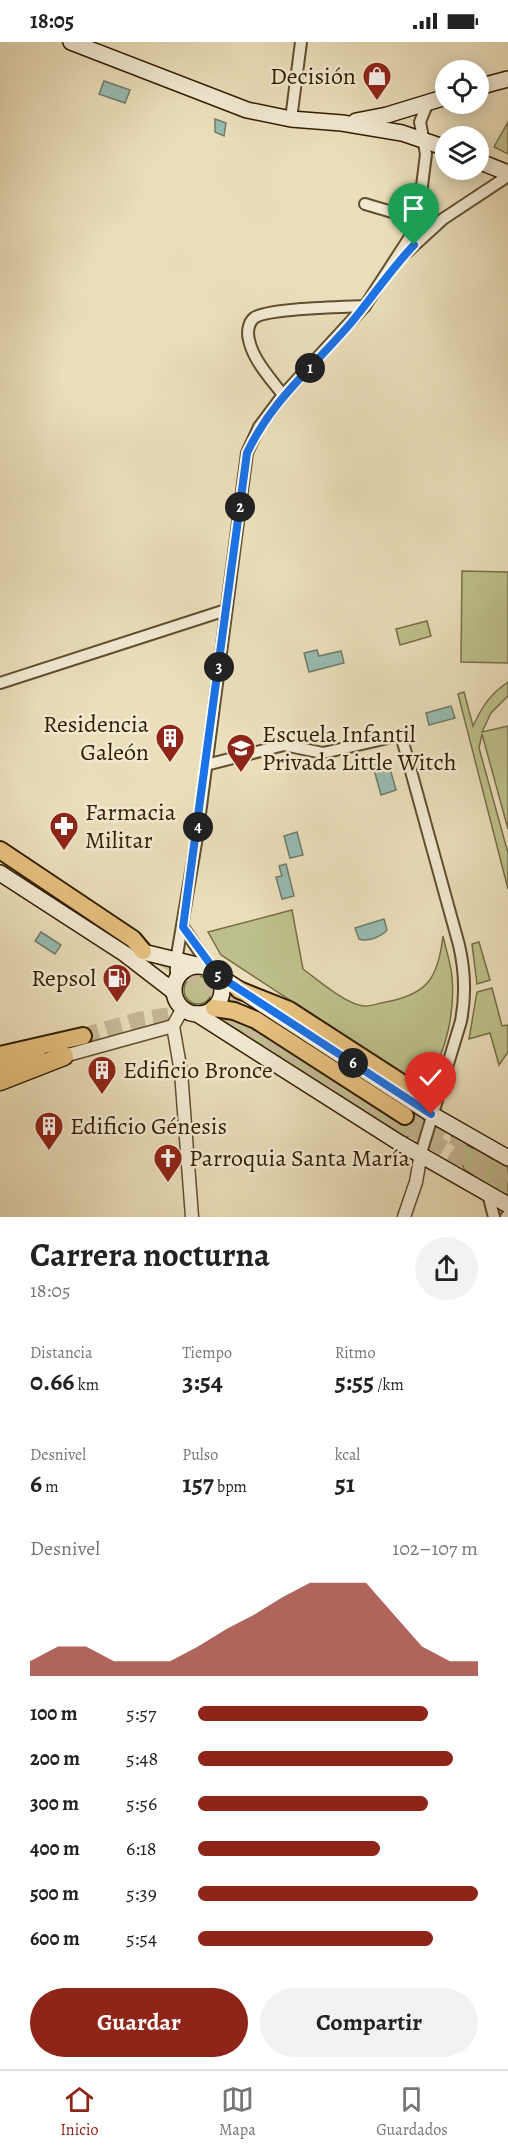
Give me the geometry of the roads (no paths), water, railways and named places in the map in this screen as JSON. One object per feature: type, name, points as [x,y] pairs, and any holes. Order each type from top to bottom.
[{"type":"highway","points":[[0,1081],[64,1056]]},
{"type":"main road","points":[[71,42],[246,110],[291,119],[342,123],[402,133],[435,144]]},
{"type":"main road","points":[[489,84],[508,79]]},
{"type":"main road","points":[[342,123],[387,115],[435,100]]},
{"type":"main road","points":[[489,166],[508,174]]},
{"type":"main road","points":[[0,850],[133,939],[145,952]]},
{"type":"main road","points":[[0,862],[129,945],[145,952],[209,970],[431,1114],[508,1158]]},
{"type":"main road","points":[[0,873],[175,985],[190,1011],[398,1142],[421,1153],[508,1205]]},
{"type":"main road","points":[[175,985],[188,967],[209,970],[223,992],[214,1008]]},
{"type":"main road","points":[[239,990],[289,1010],[408,1087]]},
{"type":"main road","points":[[190,1011],[214,1008],[234,1011],[256,1020],[405,1116]]},
{"type":"main road","points":[[0,1055],[83,1036]]},
{"type":"main road","points":[[0,1067],[64,1056]]},
{"type":"street","points":[[291,119],[301,42]]},
{"type":"street","points":[[175,985],[176,961],[206,765],[247,453],[259,427],[283,395],[365,306],[392,268],[419,220],[426,159],[420,122],[428,102]]},
{"type":"street","points":[[392,268],[443,219],[508,174]]},
{"type":"street","points":[[365,204],[419,220]]},
{"type":"street","points":[[283,395],[251,348],[248,338],[249,326],[253,319],[273,313],[365,306]]},
{"type":"street","points":[[0,683],[226,610]]},
{"type":"street","points":[[206,765],[284,745],[322,753],[401,735],[459,945],[464,973],[465,1001],[461,1021],[431,1114],[416,1182],[404,1217]]},
{"type":"street","points":[[183,927],[209,970]]},
{"type":"street","points":[[64,1056],[174,1026],[190,1011]]},
{"type":"street","points":[[174,1026],[181,1072],[192,1217]]},
{"type":"street","points":[[488,1194],[494,1217]]},
{"type":"water","points":[[104,81],[130,90],[125,103],[99,94]]},
{"type":"water","points":[[215,119],[226,123],[224,136],[215,132]]},
{"type":"water","points":[[317,650],[319,656],[341,651],[344,663],[309,672],[304,653]]},
{"type":"water","points":[[451,706],[455,718],[429,725],[426,713]]},
{"type":"water","points":[[388,761],[396,790],[381,795],[373,766]]},
{"type":"water","points":[[297,832],[303,855],[290,858],[284,836]]},
{"type":"water","points":[[286,864],[294,896],[282,899],[276,877],[282,876],[279,866]]},
{"type":"water","points":[[384,919],[387,930],[384,933],[370,939],[359,939],[355,928]]},
{"type":"water","points":[[41,932],[61,945],[55,954],[35,941]]},
{"type":"tunnel","points":[[40,892],[99,924]]},
{"type":"tunnel","points":[[164,959],[263,1018]]},
{"type":"tunnel","points":[[83,1036],[138,1020],[190,1012],[237,1024],[460,1158],[508,1182]]},
{"type":"tunnel","points":[[408,1087],[438,1115]]},
{"type":"tunnel","points":[[392,1098],[470,1147],[508,1165]]},
{"type":"place","name":"Decisión","points":[[377,102]]},
{"type":"place","name":"Residencia Galeón","points":[[170,764]]},
{"type":"place","name":"Escuela Infantil Privada Little Witch","points":[[241,774]]},
{"type":"place","name":"Farmacia Militar","points":[[64,852]]},
{"type":"place","name":"Repsol","points":[[117,1004]]},
{"type":"place","name":"Edificio Bronce","points":[[102,1096]]},
{"type":"place","name":"Edificio Génesis","points":[[49,1152]]},
{"type":"place","name":"Parroquia Santa María","points":[[168,1184]]}]
